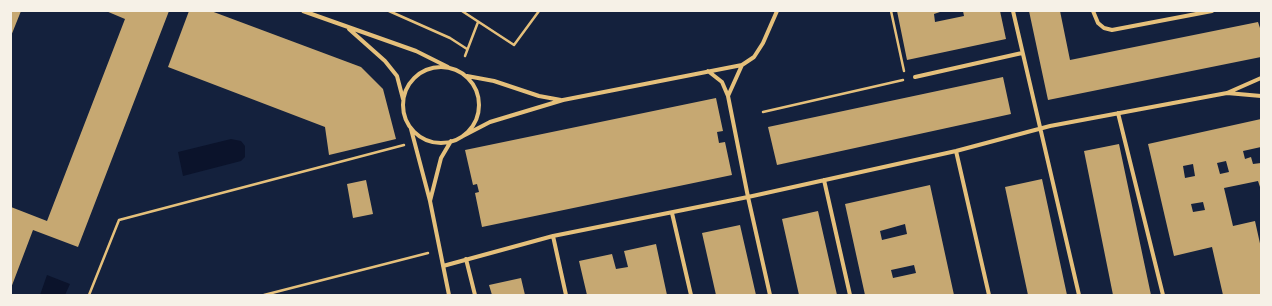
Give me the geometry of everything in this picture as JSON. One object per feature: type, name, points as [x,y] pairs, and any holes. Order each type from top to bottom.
[{"type":"street","points":[[303,11],[347,28],[416,51],[466,76],[494,81],[539,96],[563,100]]},
{"type":"street","points":[[410,127],[418,135],[428,140],[440,142],[451,141],[490,122],[563,100],[742,65],[754,57],[763,43],[777,11]]},
{"type":"street","points":[[1013,11],[1079,295]]},
{"type":"street","points":[[1093,11],[1098,24],[1104,28],[1112,30],[1212,11]]},
{"type":"street","points":[[347,28],[385,61],[398,76],[406,119],[410,127],[430,201],[449,295]]},
{"type":"street","points":[[915,77],[1022,53]]},
{"type":"street","points":[[728,96],[742,65]]},
{"type":"street","points":[[403,101],[411,81],[419,74],[428,69],[450,68]]},
{"type":"street","points":[[708,71],[722,82],[728,96],[748,197],[770,295]]},
{"type":"street","points":[[463,136],[471,128],[477,118],[479,107],[478,95],[466,76]]},
{"type":"street","points":[[443,266],[552,236],[748,197],[956,150],[1040,128],[1227,93],[1261,78]]},
{"type":"street","points":[[1227,93],[1261,96]]},
{"type":"street","points":[[1118,113],[1163,295]]},
{"type":"street","points":[[430,201],[441,158],[451,141]]},
{"type":"street","points":[[956,150],[989,295]]},
{"type":"street","points":[[824,180],[850,295]]},
{"type":"street","points":[[672,212],[692,295]]},
{"type":"street","points":[[552,236],[566,295]]},
{"type":"street","points":[[466,259],[475,295]]},
{"type":"path","points":[[389,11],[450,38],[467,49]]},
{"type":"path","points":[[462,11],[514,45],[539,11]]},
{"type":"path","points":[[891,11],[905,79]]},
{"type":"path","points":[[465,56],[478,22]]},
{"type":"path","points":[[763,112],[915,77]]},
{"type":"path","points":[[89,295],[119,220],[404,145]]},
{"type":"path","points":[[264,295],[439,250]]},
{"type":"water","points":[[231,139],[241,141],[245,146],[245,157],[241,161],[183,176],[178,152]]},
{"type":"water","points":[[47,275],[70,284],[65,295],[40,295]]},
{"type":"building","points":[[11,11],[21,11],[11,36]]},
{"type":"building","points":[[106,11],[169,11],[78,247],[33,230],[11,288],[11,207],[47,221],[125,19]]},
{"type":"building","points":[[189,11],[211,11],[361,67],[383,89],[396,139],[329,155],[325,127],[168,67]]},
{"type":"building","points":[[897,11],[943,11],[934,14],[935,22],[964,16],[963,11],[1000,11],[1006,39],[907,60]]},
{"type":"building","points":[[1029,11],[1060,11],[1070,60],[1258,22],[1261,31],[1261,57],[1048,100]]},
{"type":"building","points":[[1003,77],[1011,114],[777,165],[768,127]]},
{"type":"building","points":[[716,98],[723,131],[717,132],[719,143],[725,142],[732,175],[482,227],[475,193],[479,192],[477,184],[473,185],[465,150]]},
{"type":"building","points":[[1261,119],[1261,147],[1243,151],[1245,159],[1251,157],[1253,164],[1261,163],[1261,190],[1258,181],[1224,188],[1233,226],[1255,221],[1261,248],[1261,295],[1223,295],[1212,247],[1174,256],[1148,144]],"holes":[[[1226,161],[1229,172],[1220,174],[1217,163]],[[1193,164],[1195,176],[1185,178],[1183,166]],[[1203,202],[1205,210],[1193,212],[1191,204]]]},
{"type":"building","points":[[1119,144],[1151,295],[1113,295],[1084,151]]},
{"type":"building","points":[[1042,179],[1067,295],[1028,295],[1005,187]]},
{"type":"building","points":[[366,180],[373,214],[353,218],[347,184]]},
{"type":"building","points":[[930,185],[954,295],[865,295],[845,204]],"holes":[[[905,224],[907,234],[882,240],[880,231]],[[914,265],[916,273],[893,278],[891,270]]]},
{"type":"building","points":[[818,211],[837,295],[799,295],[782,219]]},
{"type":"building","points":[[740,225],[756,295],[716,295],[702,233]]},
{"type":"building","points":[[656,244],[667,295],[587,295],[579,261],[612,254],[616,269],[628,267],[624,251]]},
{"type":"building","points":[[521,278],[525,295],[492,295],[489,285]]}]
